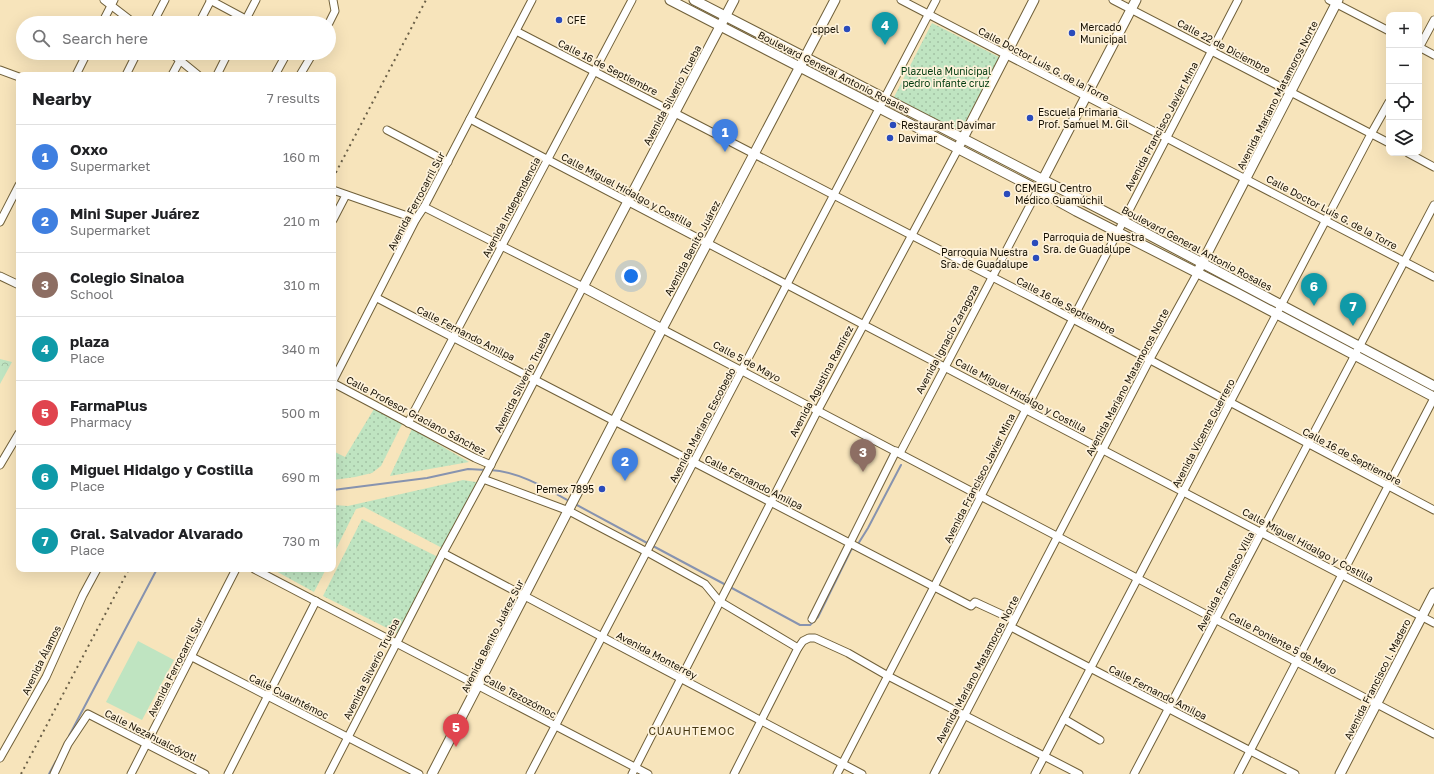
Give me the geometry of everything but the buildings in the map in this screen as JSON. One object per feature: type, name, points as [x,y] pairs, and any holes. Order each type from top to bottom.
[{"type":"street","points":[[104,0],[113,2],[127,16]]},
{"type":"street","points":[[157,16],[165,0]]},
{"type":"street","points":[[203,16],[211,0],[237,16]]},
{"type":"street","points":[[248,16],[256,0]]},
{"type":"street","points":[[332,16],[335,11],[333,0]]},
{"type":"street","name":"Avenida Ferrocarril Sur","points":[[336,376],[416,219],[448,162],[532,0]]},
{"type":"street","name":"Avenida Independencia","points":[[408,423],[632,0]]},
{"type":"street","name":"Boulevard General Antonio Rosales","points":[[670,0],[1117,232],[1200,268]]},
{"type":"street","name":"Boulevard General Antonio Rosales","points":[[694,0],[1043,180],[1122,222],[1200,268],[1279,309],[1360,346],[1434,386]]},
{"type":"street","name":"Avenida Silverio Trueba","points":[[329,774],[443,553],[491,465],[734,0]]},
{"type":"street","name":"Avenida Benito Juárez","points":[[570,510],[662,329],[835,0]]},
{"type":"street","name":"Calle Doctor Luis G. de la Torre","points":[[901,0],[1434,277]]},
{"type":"street","name":"Avenida Mariano Escobedo","points":[[530,774],[936,0]]},
{"type":"street","name":"Avenida Agustina Ramírez","points":[[633,771],[770,502],[863,324],[958,149],[1005,54],[1034,0]]},
{"type":"street","name":"Calle 22 de Diciembre","points":[[1113,0],[1386,142]]},
{"type":"street","name":"Avenida Ignacio Zaragoza","points":[[812,619],[898,452],[1038,190],[1136,0]]},
{"type":"street","name":"Avenida Francisco Javier Mina","points":[[837,774],[1238,0]]},
{"type":"street","points":[[1335,1],[1386,29]]},
{"type":"street","name":"Avenida Mariano Matamoros Norte","points":[[934,774],[1150,360],[1200,268],[1335,1]]},
{"type":"street","points":[[106,16],[113,2]]},
{"type":"street","points":[[1422,42],[1434,20]]},
{"type":"street","name":"Calle 16 de Septiembre","points":[[516,31],[1072,319],[1434,510]]},
{"type":"street","points":[[1422,49],[1434,55]]},
{"type":"street","points":[[78,72],[84,60]]},
{"type":"street","points":[[128,72],[134,60]]},
{"type":"street","points":[[174,72],[180,60],[194,72]]},
{"type":"street","points":[[218,72],[224,60]]},
{"type":"street","points":[[278,72],[284,60]]},
{"type":"street","points":[[302,72],[308,60]]},
{"type":"street","points":[[0,70],[16,76]]},
{"type":"street","name":"Avenida Vicente Guerrero","points":[[1035,774],[1386,107]]},
{"type":"street","name":"Calle Miguel Hidalgo y Costilla","points":[[470,119],[1434,623]]},
{"type":"street","points":[[387,130],[448,162]]},
{"type":"street","points":[[1414,156],[1434,167]]},
{"type":"street","points":[[336,191],[416,219]]},
{"type":"street","points":[[0,222],[16,192]]},
{"type":"street","points":[[336,214],[346,194]]},
{"type":"street","name":"Avenida Francisco Villa","points":[[1134,774],[1434,206]]},
{"type":"street","name":"Calle 5 de Mayo","points":[[424,207],[742,370],[1058,537]]},
{"type":"street","points":[[0,276],[16,281]]},
{"type":"street","name":"Calle Fernando Amilpa","points":[[377,298],[933,587],[971,606],[975,602],[1091,668],[1295,774]]},
{"type":"street","name":"Boulevard General Antonio Rosales","points":[[1279,309],[1355,355],[1434,398]]},
{"type":"street","name":"Calle Profesor Graciano Sánchez","points":[[336,384],[408,423],[491,465]]},
{"type":"street","points":[[1238,774],[1434,398]]},
{"type":"street","points":[[0,465],[16,438]]},
{"type":"street","points":[[483,479],[570,510],[705,584],[721,599],[798,648]]},
{"type":"street","name":"Avenida Benito Juárez Sur","points":[[432,774],[570,510]]},
{"type":"street","name":"Calle Poniente 5 de Mayo","points":[[1058,537],[1434,734]]},
{"type":"street","name":"Avenida Monterrey","points":[[443,553],[862,774]]},
{"type":"street","name":"Avenida Álamos","points":[[0,758],[46,677],[83,595],[95,572]]},
{"type":"street","name":"Avenida Ferrocarril Sur","points":[[131,774],[234,572]]},
{"type":"street","name":"Calle Tezozómoc","points":[[260,572],[556,726],[633,771],[648,774]]},
{"type":"street","name":"Avenida Francisco I. Madero","points":[[1340,774],[1434,594]]},
{"type":"street","points":[[228,774],[316,601]]},
{"type":"street","points":[[734,774],[798,648],[803,641],[809,638],[816,638],[848,653],[888,676],[1079,774]]},
{"type":"street","name":"Calle Cuauhtémoc","points":[[192,657],[419,774]]},
{"type":"street","name":"Calle Nezahualcóyotl","points":[[54,774],[68,744],[88,714],[205,774]]},
{"type":"street","points":[[1064,719],[1100,740]]},
{"type":"green space","name":"Plazuela Municipal pedro infante cruz","points":[[932,23],[999,57],[960,132],[894,97]]},
{"type":"green space","points":[[0,359],[12,362],[0,384]]},
{"type":"green space","points":[[374,409],[403,422],[381,466],[372,473],[336,480],[336,452],[345,457]]},
{"type":"green space","points":[[412,429],[469,462],[390,476]]},
{"type":"green space","points":[[463,480],[482,483],[444,549],[364,507],[356,509],[336,549],[336,505],[348,506]]},
{"type":"green space","points":[[362,519],[438,557],[399,634],[323,596]]},
{"type":"green space","points":[[277,572],[324,572],[314,592]]},
{"type":"green space","points":[[138,641],[174,660],[142,720],[106,702]]},
{"type":"waterway","points":[[858,544],[901,465]]},
{"type":"waterway","points":[[336,490],[427,478],[468,469],[486,470]]},
{"type":"waterway","points":[[490,470],[511,473],[531,481],[569,501]]},
{"type":"waterway","points":[[575,504],[649,544]]},
{"type":"waterway","points":[[653,546],[726,585]]},
{"type":"waterway","points":[[730,587],[800,625],[810,625],[818,617],[851,550],[854,547]]},
{"type":"waterway","points":[[69,736],[155,572]]},
{"type":"waterway","points":[[49,774],[56,761]]},
{"type":"railway","points":[[336,172],[426,0]]},
{"type":"railway","points":[[21,774],[127,572]]},
{"type":"place","name":"CFE","points":[[559,20]]},
{"type":"place","name":"cppel","points":[[847,29]]},
{"type":"place","name":"Mercado Municipal","points":[[1072,33]]},
{"type":"place","name":"plaza","points":[[885,45]]},
{"type":"place","name":"Escuela Primaria Prof. Samuel M. Gil","points":[[1030,118]]},
{"type":"place","name":"Restaurant Davimar","points":[[893,125]]},
{"type":"place","name":"Davimar","points":[[890,138]]},
{"type":"place","name":"Oxxo","points":[[725,152]]},
{"type":"place","name":"CEMEGU Centro Médico Guamúchil","points":[[1007,194]]},
{"type":"place","name":"Parroquia de Nuestra Sra. de Guadalupe","points":[[1035,243]]},
{"type":"place","name":"Parroquia Nuestra Sra. de Guadalupe","points":[[1036,258]]},
{"type":"place","name":"Miguel Hidalgo y Costilla","points":[[1314,306]]},
{"type":"place","name":"Gral. Salvador Alvarado","points":[[1353,326]]},
{"type":"place","name":"Colegio Sinaloa","points":[[863,472]]},
{"type":"place","name":"Mini Super Juárez","points":[[625,481]]},
{"type":"place","name":"Pemex 7895","points":[[602,489]]},
{"type":"place","name":"FarmaPlus","points":[[456,747]]},
{"type":"district","name":"CUAUHTEMOC","points":[[692,731]]}]
